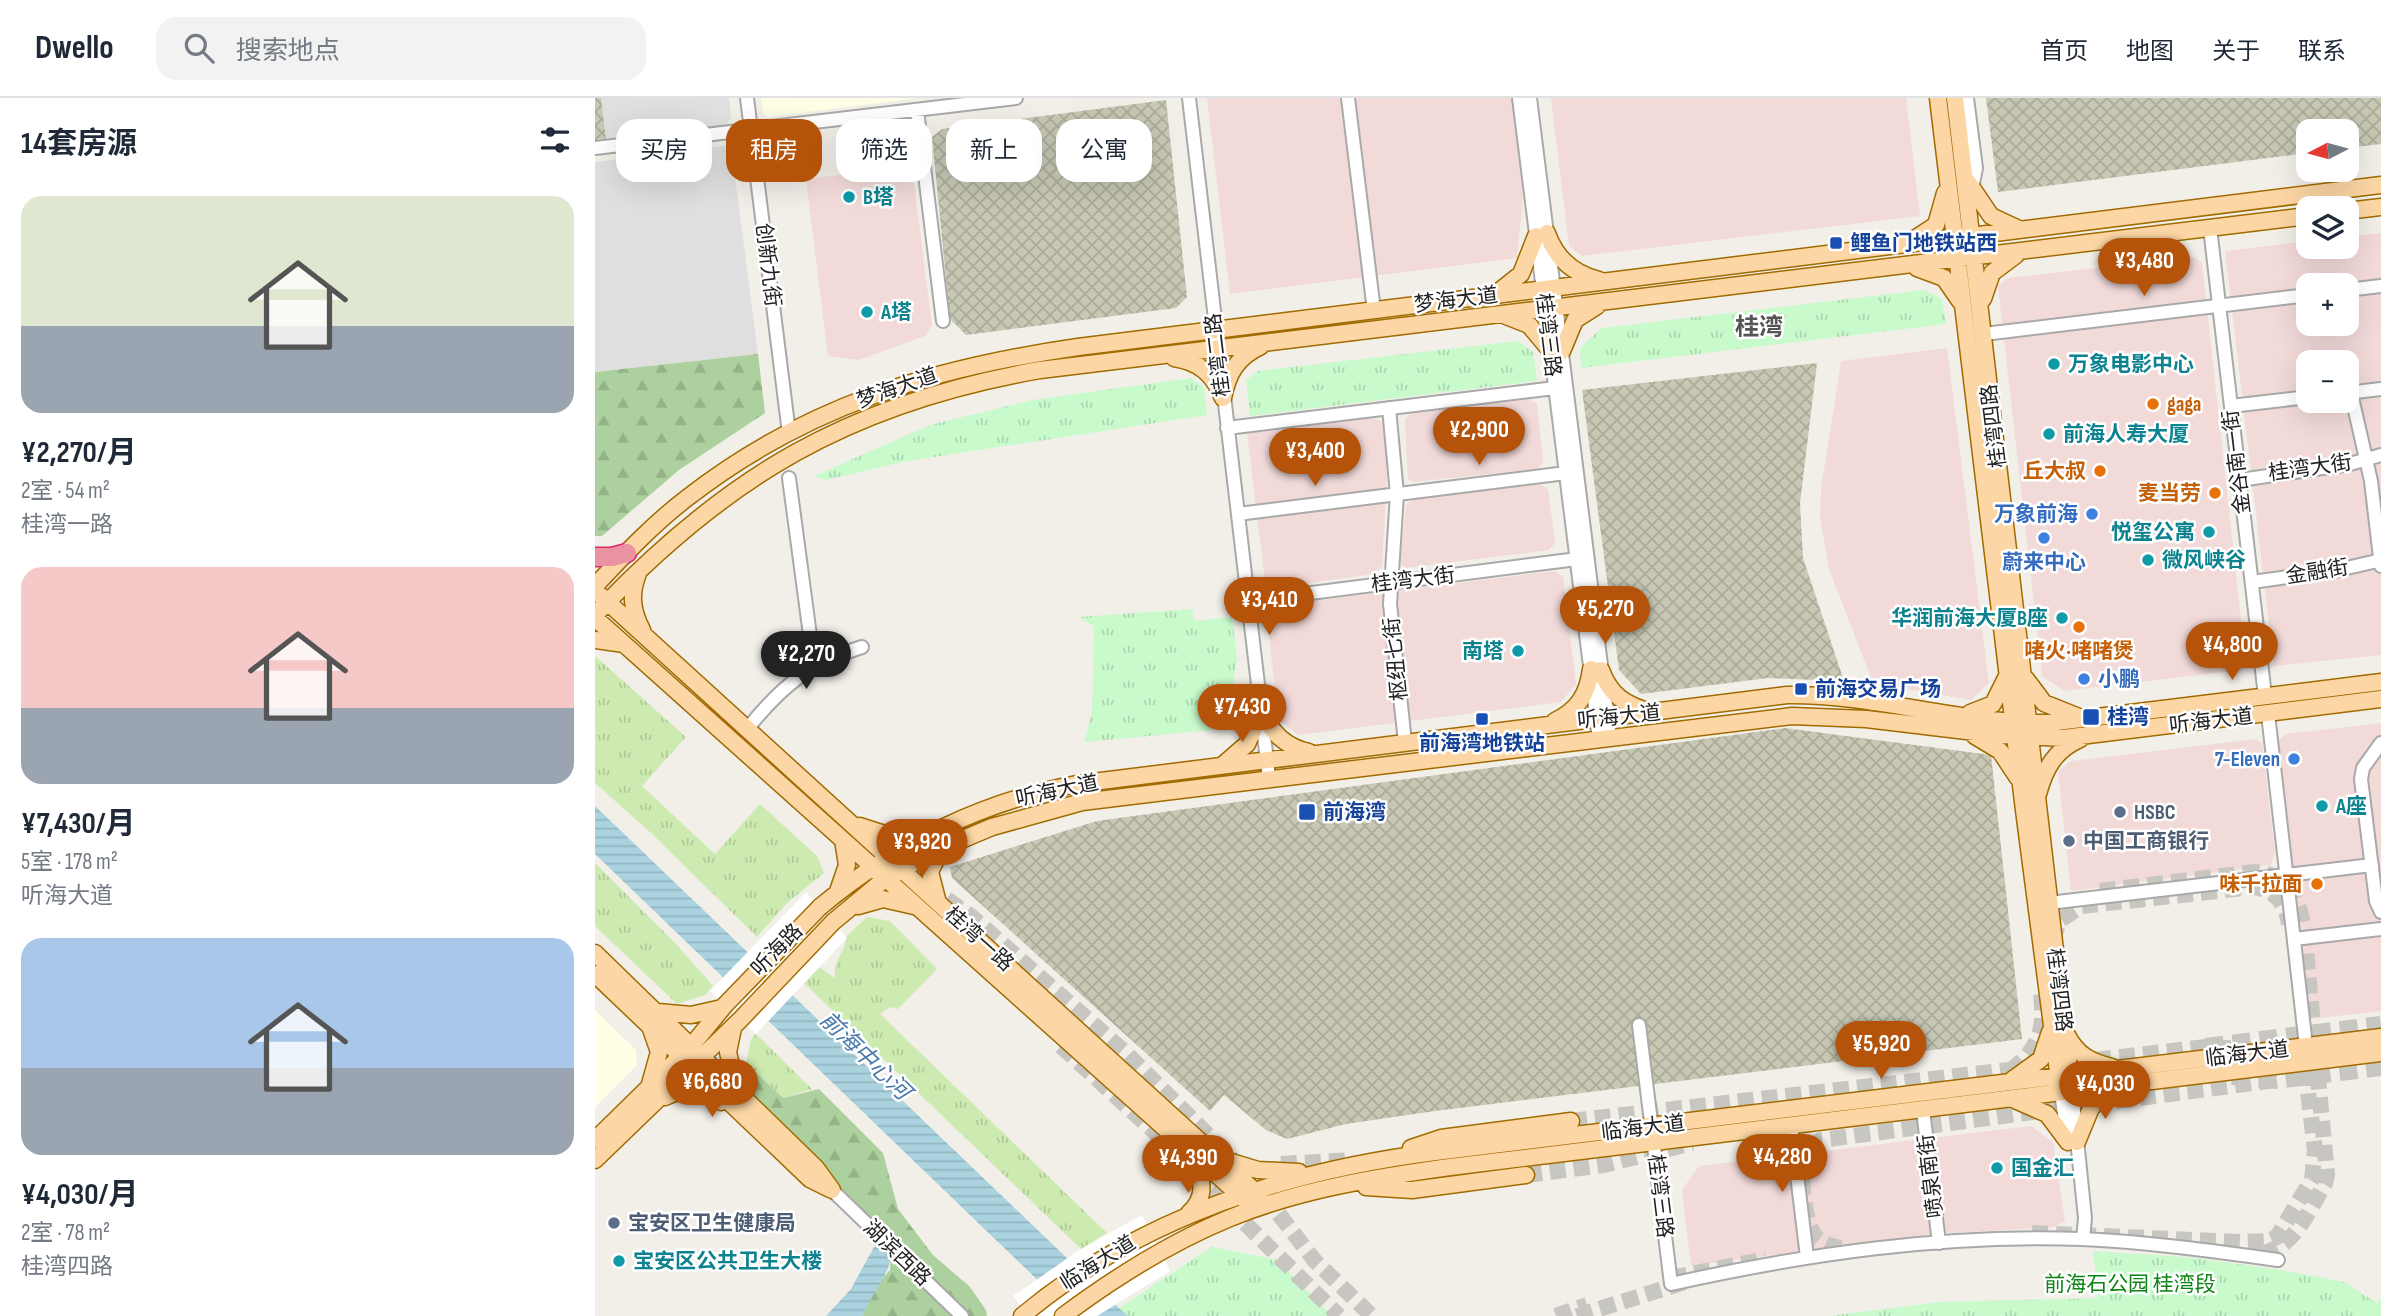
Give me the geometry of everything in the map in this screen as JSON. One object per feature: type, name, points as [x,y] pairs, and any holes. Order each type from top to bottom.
[{"type":"highway","points":[[595,557],[627,553]]},
{"type":"main road","name":"桂湾四路","points":[[1938,98],[1941,121],[1963,186],[1964,239]]},
{"type":"main road","name":"桂湾四路","points":[[1955,98],[1963,186],[1964,239],[2015,672]]},
{"type":"main road","points":[[1898,247],[1919,239],[1936,226],[1943,208],[1963,186],[1995,219],[2024,231]]},
{"type":"main road","name":"梦海大道","points":[[595,587],[665,516],[723,470],[789,433],[862,399],[972,364],[1374,310],[2381,186]]},
{"type":"main road","points":[[2359,210],[2381,207]]},
{"type":"main road","name":"梦海大道","points":[[595,616],[640,568],[707,509],[792,453],[875,414],[937,392],[1003,376],[2296,217]]},
{"type":"main road","points":[[1490,296],[1504,290],[1521,274],[1542,235],[1570,268],[1609,282]]},
{"type":"main road","points":[[1907,266],[1944,278],[1973,309],[1995,270],[2027,251]]},
{"type":"main road","points":[[1493,315],[1515,318],[1529,325],[1556,351],[1576,320],[1592,308],[1610,301]]},
{"type":"main road","name":"桂湾四路","points":[[1973,309],[1984,334],[2021,730],[2036,803],[2049,902],[2058,1023]]},
{"type":"main road","points":[[1223,398],[1229,375],[1238,361],[1248,352],[1271,342]]},
{"type":"main road","points":[[1161,356],[1182,359],[1202,368],[1212,378],[1223,398]]},
{"type":"main road","points":[[640,568],[633,588],[632,603],[646,638]]},
{"type":"main road","name":"桂湾一路","points":[[595,587],[607,602],[646,638],[1219,1157],[1262,1207]]},
{"type":"main road","name":"桂湾一路","points":[[595,616],[1192,1152],[1248,1193]]},
{"type":"main road","points":[[595,640],[625,644]]},
{"type":"main road","points":[[1596,669],[1617,697],[1656,713]]},
{"type":"main road","points":[[1548,724],[1566,716],[1584,696],[1596,669]]},
{"type":"main road","points":[[1966,714],[1993,704],[2015,672],[2045,702],[2059,711],[2088,719]]},
{"type":"main road","name":"听海大道","points":[[873,866],[939,829],[978,811],[1043,790],[1548,724],[1656,713],[1738,700],[1813,695],[1966,714],[2021,730],[2381,682]]},
{"type":"main road","name":"听海大道","points":[[886,878],[941,849],[1011,821],[1063,805],[1604,737],[1792,716],[1866,719],[1967,731],[2021,730],[2090,736],[2381,699]]},
{"type":"main road","points":[[1261,713],[1270,729],[1289,746],[1318,753]]},
{"type":"main road","points":[[1222,766],[1247,744],[1261,713]]},
{"type":"main road","name":"桂湾四路","points":[[2021,730],[2020,781],[2066,1084]]},
{"type":"main road","points":[[1967,731],[2000,751],[2020,781]]},
{"type":"main road","points":[[2036,803],[2045,772],[2058,752],[2090,736]]},
{"type":"main road","points":[[852,823],[891,836],[939,829]]},
{"type":"main road","points":[[834,895],[846,871],[843,840]]},
{"type":"main road","points":[[938,901],[932,890],[930,872],[941,849]]},
{"type":"main road","name":"听海路","points":[[692,1055],[723,1006],[820,907],[873,866]]},
{"type":"main road","name":"听海路","points":[[692,1055],[738,1022],[833,922],[886,878]]},
{"type":"main road","points":[[849,909],[880,900],[900,901],[919,907]]},
{"type":"main road","name":"湖滨西路","points":[[595,953],[763,1133],[810,1179],[832,1191]]},
{"type":"main road","name":"湖滨西路","points":[[595,974],[653,1018]]},
{"type":"main road","points":[[648,1100],[659,1052],[653,1018],[692,1015],[723,1006]]},
{"type":"main road","points":[[737,1090],[728,1053],[738,1022]]},
{"type":"main road","points":[[2058,1023],[2079,1053],[2097,1063],[2121,1070]]},
{"type":"main road","points":[[2058,1023],[2041,1059],[2008,1091],[2047,1114],[2073,1142],[2091,1108],[2115,1086]]},
{"type":"main road","name":"临海大道","points":[[1063,1316],[1161,1253],[1209,1227],[1262,1207],[1346,1186],[1440,1168],[1652,1135],[2066,1084],[2121,1070],[2381,1037]]},
{"type":"main road","name":"临海大道","points":[[2066,1084],[2115,1086],[2381,1053]]},
{"type":"main road","points":[[595,1160],[692,1055]]},
{"type":"main road","name":"湖滨西路","points":[[692,1055],[737,1090],[816,1168],[832,1191]]},
{"type":"main road","points":[[595,1140],[648,1100],[688,1089],[707,1093],[763,1133]]},
{"type":"main road","name":"临海大道","points":[[1024,1315],[1081,1270],[1150,1232],[1248,1193],[1322,1171],[1386,1158],[1791,1126],[1923,1110],[2008,1091]]},
{"type":"main road","points":[[1386,1158],[1441,1138],[1571,1122]]},
{"type":"main road","points":[[1185,1216],[1195,1208],[1202,1193],[1201,1177],[1192,1152]]},
{"type":"main road","points":[[1219,1157],[1258,1170],[1322,1171]]},
{"type":"main road","points":[[1346,1186],[1412,1190],[1526,1175]]},
{"type":"street","name":"创新九街","points":[[747,98],[750,119]]},
{"type":"street","points":[[822,121],[1016,98]]},
{"type":"street","name":"桂湾二路","points":[[1189,98],[1269,778]]},
{"type":"street","points":[[1348,98],[1374,310]]},
{"type":"street","name":"桂湾三路","points":[[1519,98],[1542,235]]},
{"type":"street","name":"桂湾三路","points":[[1530,98],[1548,289],[1604,737]]},
{"type":"street","points":[[1963,186],[1976,168],[1967,98]]},
{"type":"street","points":[[917,110],[943,321]]},
{"type":"street","points":[[595,148],[726,132]]},
{"type":"street","name":"创新九街","points":[[758,182],[789,433]]},
{"type":"street","name":"金谷南一街","points":[[2210,228],[2265,696]]},
{"type":"street","points":[[2359,289],[2381,286]]},
{"type":"street","points":[[1984,334],[2296,296]]},
{"type":"street","name":"桂湾三路","points":[[1556,351],[1555,388],[1577,559],[1596,669]]},
{"type":"street","points":[[1227,428],[1555,388]]},
{"type":"street","points":[[2359,392],[2381,389]]},
{"type":"street","points":[[2231,406],[2296,398]]},
{"type":"street","name":"枢纽七街","points":[[1389,408],[1397,495],[1390,583],[1392,628],[1405,742]]},
{"type":"street","points":[[2354,413],[2367,460],[2381,562]]},
{"type":"street","name":"桂湾大街","points":[[2239,480],[2367,460],[2381,455]]},
{"type":"street","points":[[1238,514],[1566,473]]},
{"type":"street","points":[[789,478],[814,665]]},
{"type":"street","name":"桂湾大街","points":[[1248,601],[1577,559]]},
{"type":"street","name":"金融街","points":[[2252,582],[2381,562]]},
{"type":"street","points":[[747,729],[781,690],[814,665],[862,647]]},
{"type":"street","points":[[2268,714],[2306,1046]]},
{"type":"street","points":[[2381,743],[2362,774],[2376,901],[2381,912]]},
{"type":"street","points":[[2049,902],[2372,865]]},
{"type":"street","points":[[2294,939],[2381,929]]},
{"type":"street","name":"桂湾三路","points":[[1639,1025],[1671,1284],[1807,1257]]},
{"type":"street","name":"桂湾四路","points":[[2066,1084],[2083,1239]]},
{"type":"street","name":"喷泉南街","points":[[1923,1110],[1939,1243]]},
{"type":"street","points":[[1791,1126],[1807,1257],[1939,1243],[2083,1239],[2211,1251],[2278,1261]]},
{"type":"street","name":"湖滨西路","points":[[832,1191],[962,1316]]},
{"type":"shaded area","points":[[595,98],[601,98],[606,139],[595,140]]},
{"type":"shaded area","points":[[601,98],[729,98],[731,118],[726,119],[726,125],[712,127],[712,119],[616,119],[616,138],[606,139]]},
{"type":"shaded area","points":[[761,98],[919,98],[767,117],[763,113]]},
{"type":"shaded area","points":[[1207,98],[1512,98],[1523,196],[1517,258],[1230,294]]},
{"type":"shaded area","points":[[1551,98],[1906,98],[1920,216],[1582,256],[1569,246]]},
{"type":"shaded area","points":[[1986,98],[2381,98],[2381,144],[2359,147],[2359,119],[2296,119],[2296,155],[1998,192]]},
{"type":"shaded area","points":[[1166,100],[1187,297],[1176,308],[966,335],[950,319],[932,137],[946,128],[946,182],[1042,182],[1042,119],[1019,119]]},
{"type":"shaded area","points":[[726,146],[726,182],[736,182],[758,354],[595,372],[595,162],[616,159],[616,182],[712,182],[712,147]]},
{"type":"shaded area","points":[[836,175],[836,182],[914,182],[932,326],[925,336],[859,360],[828,356],[806,182],[822,182],[822,177]]},
{"type":"shaded area","points":[[2381,233],[2381,655],[2274,666],[2225,251],[2296,242],[2296,259],[2359,259],[2359,236]]},
{"type":"shaded area","points":[[2195,257],[2202,263],[2246,665],[2242,670],[2064,691],[2042,676],[1998,286],[2007,278]]},
{"type":"shaded area","points":[[1947,348],[1989,683],[1971,700],[1873,683],[1829,569],[1820,518],[1821,489],[1841,361]]},
{"type":"shaded area","points":[[1817,363],[1800,503],[1803,558],[1844,681],[1768,678],[1641,694],[1619,670],[1582,390]]},
{"type":"shaded area","points":[[1529,399],[1537,404],[1543,462],[1537,469],[1413,482],[1408,479],[1405,419],[1412,412]]},
{"type":"shaded area","points":[[1375,417],[1384,424],[1387,477],[1382,566],[1373,574],[1266,589],[1247,433]]},
{"type":"shaded area","points":[[1540,484],[1548,489],[1555,543],[1549,550],[1405,568],[1400,563],[1406,505],[1415,498]]},
{"type":"shaded area","points":[[1555,571],[1563,577],[1576,684],[1561,702],[1298,735],[1278,719],[1266,607]]},
{"type":"shaded area","points":[[2381,723],[2381,1011],[2311,1019],[2278,741],[2286,734]]},
{"type":"shaded area","points":[[1785,728],[1991,755],[2022,1039],[1435,1111],[1346,1124],[1287,1139],[1266,1130],[1224,1095],[1210,1111],[952,878],[950,867],[1097,821]]},
{"type":"shaded area","points":[[2256,739],[2262,743],[2275,853],[2271,865],[2071,891],[2058,771],[2071,761]]},
{"type":"shaded area","points":[[595,1010],[636,1050],[637,1065],[595,1107]]},
{"type":"shaded area","points":[[2031,1126],[2053,1142],[2065,1221],[2054,1227],[1931,1234],[1691,1266],[1682,1190],[1699,1166]]},
{"type":"green space","points":[[1924,290],[1942,299],[1946,324],[1581,368],[1580,348],[1602,328]]},
{"type":"green space","points":[[1518,341],[1533,352],[1537,381],[1250,416],[1246,380],[1258,371]]},
{"type":"green space","points":[[758,354],[765,413],[679,470],[602,536],[595,536],[595,372]]},
{"type":"green space","points":[[1191,378],[1204,387],[1207,415],[908,461],[825,480],[814,476],[930,425],[1032,400]]},
{"type":"green space","points":[[1192,609],[1194,621],[1232,617],[1237,658],[1232,690],[1238,714],[1235,728],[1084,742],[1092,712],[1094,626],[1078,617]]},
{"type":"green space","points":[[595,656],[686,737],[642,786],[715,854],[760,804],[817,856],[824,873],[788,902],[757,937],[651,833],[595,783]]},
{"type":"green space","points":[[595,863],[675,943],[713,986],[705,995],[677,1004],[595,926]]},
{"type":"green space","points":[[867,917],[890,921],[937,969],[898,1009],[890,1007],[880,1014],[1107,1233],[1081,1249],[804,983],[819,967],[835,978],[836,965],[844,948],[845,938]]},
{"type":"green space","points":[[756,1034],[812,1089],[783,1098],[749,1066],[745,1067],[751,1039]]},
{"type":"green space","points":[[749,1066],[783,1098],[819,1089],[883,1153],[898,1209],[933,1255],[970,1287],[986,1310],[987,1316],[862,1316],[875,1287],[890,1270],[891,1251],[880,1246],[861,1227],[855,1203],[744,1093],[745,1067]]},
{"type":"green space","points":[[1212,1247],[1277,1260],[1332,1316],[1128,1316],[1119,1308]]},
{"type":"green space","name":"前海石公园 桂湾段","points":[[2093,1251],[2185,1257],[2282,1270],[2344,1282],[2377,1303],[2381,1298],[2381,1316],[1829,1316],[1940,1302],[2098,1298]]},
{"type":"water","points":[[595,806],[1128,1316],[1075,1316],[595,854]]},
{"type":"water","points":[[880,1246],[891,1251],[889,1266],[862,1316],[826,1316],[851,1289],[874,1247]]},
{"type":"pier","points":[[806,892],[847,938],[756,1034],[710,991]]},
{"type":"pier","points":[[1142,1215],[1170,1271],[1097,1316],[1028,1316],[1013,1296],[1081,1249]]},
{"type":"tunnel","points":[[2100,891],[2254,872],[2276,877],[2284,882],[2295,897],[2304,929],[2327,1174],[2325,1184],[2304,1220],[2287,1241],[2264,1253],[2250,1254]]},
{"type":"tunnel","points":[[927,885],[972,917],[1127,1054],[1241,1168]]},
{"type":"tunnel","points":[[2052,941],[2060,920],[2082,906],[2253,887],[2261,888],[2278,899],[2289,924]]},
{"type":"tunnel","points":[[2010,1071],[2028,1054],[2038,1037],[2042,1018],[2041,993]]},
{"type":"tunnel","points":[[2206,1047],[2381,1025]]},
{"type":"tunnel","points":[[1061,1046],[1172,1148],[1203,1168]]},
{"type":"tunnel","points":[[1571,1121],[2206,1047],[2246,1049]]},
{"type":"tunnel","points":[[2032,1233],[2241,1242],[2268,1241],[2277,1237],[2312,1179],[2315,1150],[2303,1051]]},
{"type":"tunnel","points":[[2232,1076],[2276,1080],[2381,1067]]},
{"type":"tunnel","points":[[1841,1248],[1816,1237],[1808,1221],[1803,1164],[1808,1151],[1821,1140],[2276,1080]]},
{"type":"tunnel","points":[[1526,1175],[1604,1165],[1692,1143]]},
{"type":"tunnel","points":[[1281,1164],[1353,1160]]},
{"type":"tunnel","points":[[1194,1173],[1339,1316]]},
{"type":"tunnel","points":[[1264,1195],[1315,1261],[1372,1316]]},
{"type":"tunnel","points":[[1671,1278],[1766,1259]]},
{"type":"tunnel","points":[[1577,1316],[1685,1282]]},
{"type":"tunnel","points":[[1556,1316],[1587,1305]]},
{"type":"place","name":"B塔","points":[[849,197]]},
{"type":"place","name":"鲤鱼门地铁站西","points":[[1836,243]]},
{"type":"place","name":"A塔","points":[[867,312]]},
{"type":"place","name":"万象电影中心","points":[[2054,364]]},
{"type":"place","name":"gaga","points":[[2153,404]]},
{"type":"place","name":"前海人寿大厦","points":[[2049,434]]},
{"type":"place","name":"丘大叔","points":[[2100,471]]},
{"type":"place","name":"麦当劳","points":[[2215,493]]},
{"type":"place","name":"万象前海","points":[[2092,514]]},
{"type":"place","name":"悦玺公寓","points":[[2209,532]]},
{"type":"place","name":"蔚来中心","points":[[2044,538]]},
{"type":"place","name":"微风峡谷","points":[[2148,560]]},
{"type":"place","name":"华润前海大厦B座","points":[[2062,618]]},
{"type":"place","name":"啫火·啫啫煲","points":[[2079,627]]},
{"type":"place","name":"南塔","points":[[1518,651]]},
{"type":"place","name":"小鹏","points":[[2084,679]]},
{"type":"place","name":"前海交易广场","points":[[1801,689]]},
{"type":"place","name":"桂湾","points":[[2091,717]]},
{"type":"place","name":"前海湾地铁站","points":[[1482,719]]},
{"type":"place","name":"7-Eleven","points":[[2294,759]]},
{"type":"place","name":"A座","points":[[2322,806]]},
{"type":"place","name":"前海湾","points":[[1307,812]]},
{"type":"place","name":"HSBC","points":[[2120,812]]},
{"type":"place","name":"中国工商银行","points":[[2069,841]]},
{"type":"place","name":"味千拉面","points":[[2317,884]]},
{"type":"place","name":"国金汇","points":[[1997,1168]]},
{"type":"place","name":"宝安区卫生健康局","points":[[614,1223]]},
{"type":"place","name":"宝安区公共卫生大楼","points":[[619,1261]]},
{"type":"district","name":"桂湾","points":[[1759,327]]},
{"type":"water label","name":"前海中心河","points":[[865,1056]]}]
